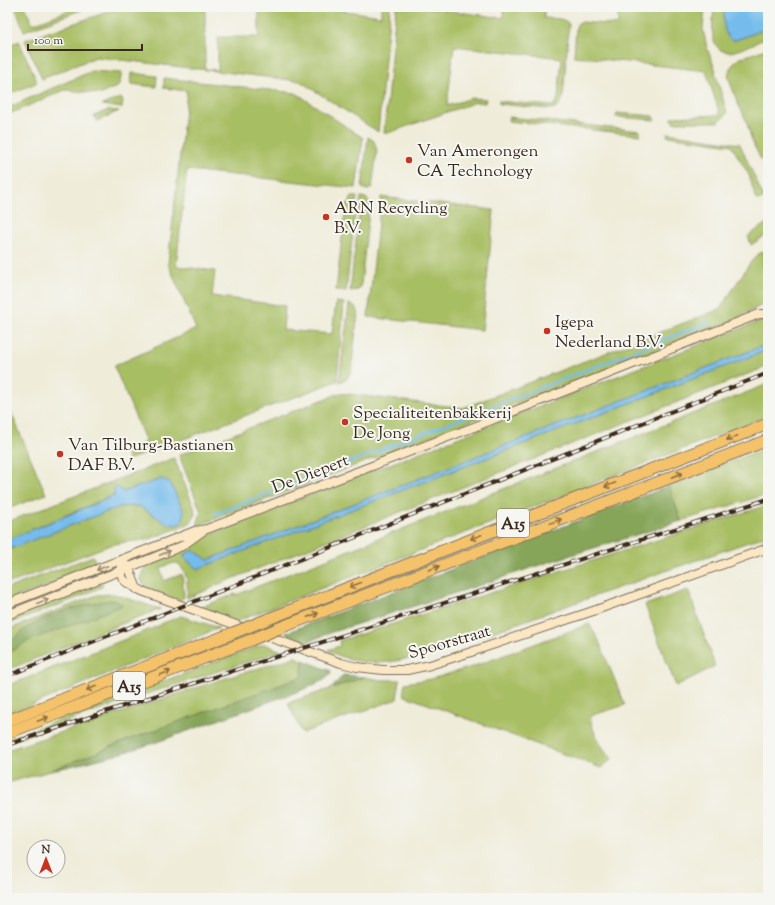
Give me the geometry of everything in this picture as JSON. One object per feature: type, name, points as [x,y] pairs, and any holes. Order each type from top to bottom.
[{"type":"highway","name":"A15","points":[[7,721],[768,424]]},
{"type":"highway","name":"A15","points":[[7,733],[768,440]]},
{"type":"main road","name":"De Diepert","points":[[7,604],[195,531],[207,529],[474,427],[759,314],[768,307]]},
{"type":"main road","name":"De Diepert","points":[[759,314],[768,314]]},
{"type":"main road","name":"De Diepert","points":[[7,614],[129,568],[182,546],[207,529]]},
{"type":"main road","name":"Spoorstraat","points":[[120,571],[126,583],[142,592],[341,663],[357,667],[383,670],[408,670],[430,665],[596,610],[768,548]]},
{"type":"main road","points":[[121,560],[129,568],[137,589]]},
{"type":"main road","points":[[120,571],[121,560]]},
{"type":"green space","points":[[15,7],[25,7],[33,24],[77,7],[89,7],[24,31]]},
{"type":"green space","points":[[122,7],[205,7],[205,69],[218,70],[218,37],[259,37],[259,7],[325,7],[381,16],[381,7],[390,7],[378,132],[300,81],[96,57],[42,79],[25,40]]},
{"type":"green space","points":[[396,7],[421,7],[503,18],[504,7],[544,7],[544,18],[561,19],[569,24],[563,97],[561,102],[557,107],[550,109],[499,104],[499,101],[552,106],[556,103],[558,97],[562,58],[454,46],[447,106],[472,98],[486,99],[485,103],[476,102],[388,133],[384,133]]},
{"type":"green space","points":[[618,7],[705,7],[703,29],[707,48],[716,71],[715,72],[727,113],[719,122],[673,122],[672,117],[720,115],[706,71],[574,56],[576,27],[578,23],[618,25]]},
{"type":"green space","points":[[714,7],[725,7],[724,10],[731,40],[736,40],[768,28],[768,37],[737,50],[729,52],[722,51],[717,47],[714,41]]},
{"type":"green space","points":[[19,41],[36,79],[36,83],[7,95],[7,46]]},
{"type":"green space","points":[[768,48],[768,157],[761,160],[752,141],[746,120],[738,104],[728,76],[730,68],[738,59]]},
{"type":"green space","points":[[92,71],[122,73],[119,86],[101,94],[65,90],[7,115],[7,108]]},
{"type":"green space","points":[[132,73],[157,76],[156,87],[131,84]]},
{"type":"green space","points":[[164,78],[296,93],[363,138],[356,188],[187,170],[176,266],[215,271],[212,296],[285,306],[283,330],[332,334],[336,302],[344,303],[337,381],[128,460],[126,452],[146,442],[114,366],[196,329],[168,264],[187,91],[164,88]]},
{"type":"green space","points":[[120,98],[123,100],[122,108],[102,105]]},
{"type":"green space","points":[[108,110],[119,111],[97,121],[94,116]]},
{"type":"green space","points":[[617,113],[654,116],[655,120],[616,117]]},
{"type":"green space","points":[[509,117],[640,131],[640,135],[508,121]]},
{"type":"green space","points":[[668,133],[740,144],[764,199],[756,200],[749,175],[731,145],[667,136]]},
{"type":"green space","points":[[368,137],[374,141],[377,151],[372,188],[368,190],[362,188]]},
{"type":"green space","points":[[351,197],[357,197],[346,291],[336,290],[346,204],[350,203]]},
{"type":"green space","points":[[361,197],[366,198],[370,203],[361,284],[358,290],[350,291]]},
{"type":"green space","points":[[381,197],[494,210],[482,330],[368,317]]},
{"type":"green space","points":[[768,222],[768,234],[751,245],[748,236]]},
{"type":"green space","points":[[767,250],[768,302],[727,323],[197,526],[201,512],[179,455],[340,393],[463,408],[720,309],[750,263],[759,253]]},
{"type":"green space","points":[[349,304],[353,305],[357,309],[358,313],[351,372],[347,379],[339,382]]},
{"type":"green space","points":[[768,318],[768,344],[208,560],[193,550],[183,556],[197,569],[768,350],[768,366],[187,598],[186,575],[178,563],[162,567],[161,570],[164,581],[182,574],[184,597],[180,601],[150,590],[145,587],[141,581],[141,575],[144,569],[150,564],[179,552],[205,536],[224,528]]},
{"type":"green space","points":[[768,384],[768,416],[237,621],[199,608],[235,594],[236,595]]},
{"type":"green space","points":[[11,412],[46,494],[7,509],[7,414]]},
{"type":"green space","points":[[768,447],[768,494],[681,521],[669,486]]},
{"type":"green space","points":[[174,458],[194,507],[195,514],[192,521],[186,525],[147,540],[110,545],[16,581],[7,583],[7,550],[119,507],[139,506],[166,523],[161,479],[114,495],[7,540],[7,522]]},
{"type":"green space","points":[[669,486],[681,521],[332,632],[307,642],[285,633]]},
{"type":"green space","points":[[768,505],[768,535],[447,648],[416,657],[373,663],[343,657],[327,650],[340,646],[339,641]]},
{"type":"green space","points":[[93,556],[98,567],[7,601],[7,588]]},
{"type":"green space","points":[[102,582],[102,587],[7,625],[7,618]]},
{"type":"green space","points":[[688,590],[715,666],[676,686],[645,605]]},
{"type":"green space","points":[[114,594],[160,609],[7,670],[7,630],[97,595]]},
{"type":"green space","points":[[110,600],[117,601],[123,605],[28,641],[7,654],[7,646],[22,631],[47,617],[89,604]]},
{"type":"green space","points":[[181,616],[219,628],[7,714],[7,686]]},
{"type":"green space","points":[[589,624],[598,639],[625,705],[590,716],[593,729],[598,739],[612,759],[601,768],[403,695],[405,683],[431,679],[472,667]]},
{"type":"green space","points":[[264,644],[281,651],[143,695],[7,742],[7,739]]},
{"type":"green space","points":[[295,657],[303,660],[302,677],[128,740],[50,771],[7,783],[7,750]]},
{"type":"green space","points":[[303,660],[331,671],[330,675],[324,680],[302,690],[160,741],[116,755],[50,771],[128,740],[302,677]]},
{"type":"green space","points":[[343,675],[365,677],[332,688]]},
{"type":"green space","points":[[365,677],[381,680],[400,680],[397,699],[302,733],[288,703]]},
{"type":"water","points":[[725,7],[768,7],[768,28],[736,40],[731,40],[725,29]]},
{"type":"water","points":[[768,344],[768,350],[197,569],[183,556],[193,550],[208,560]]},
{"type":"water","points":[[161,479],[170,482],[184,512],[183,520],[180,524],[174,525],[166,523],[139,506],[119,507],[7,550],[7,540],[114,496],[114,488],[118,487],[123,492]]},
{"type":"waterway","points":[[215,514],[710,322]]},
{"type":"railway","points":[[7,676],[768,373]]},
{"type":"railway","points":[[7,745],[111,710],[768,499]]},
{"type":"place","name":"Van Amerongen CA Technology","points":[[409,160]]},
{"type":"place","name":"ARN Recycling B.V.","points":[[326,217]]},
{"type":"place","name":"Igepa Nederland B.V.","points":[[547,331]]},
{"type":"place","name":"Specialiteitenbakkerij De Jong","points":[[345,422]]},
{"type":"place","name":"Van Tilburg-Bastianen DAF B.V.","points":[[60,454]]}]
